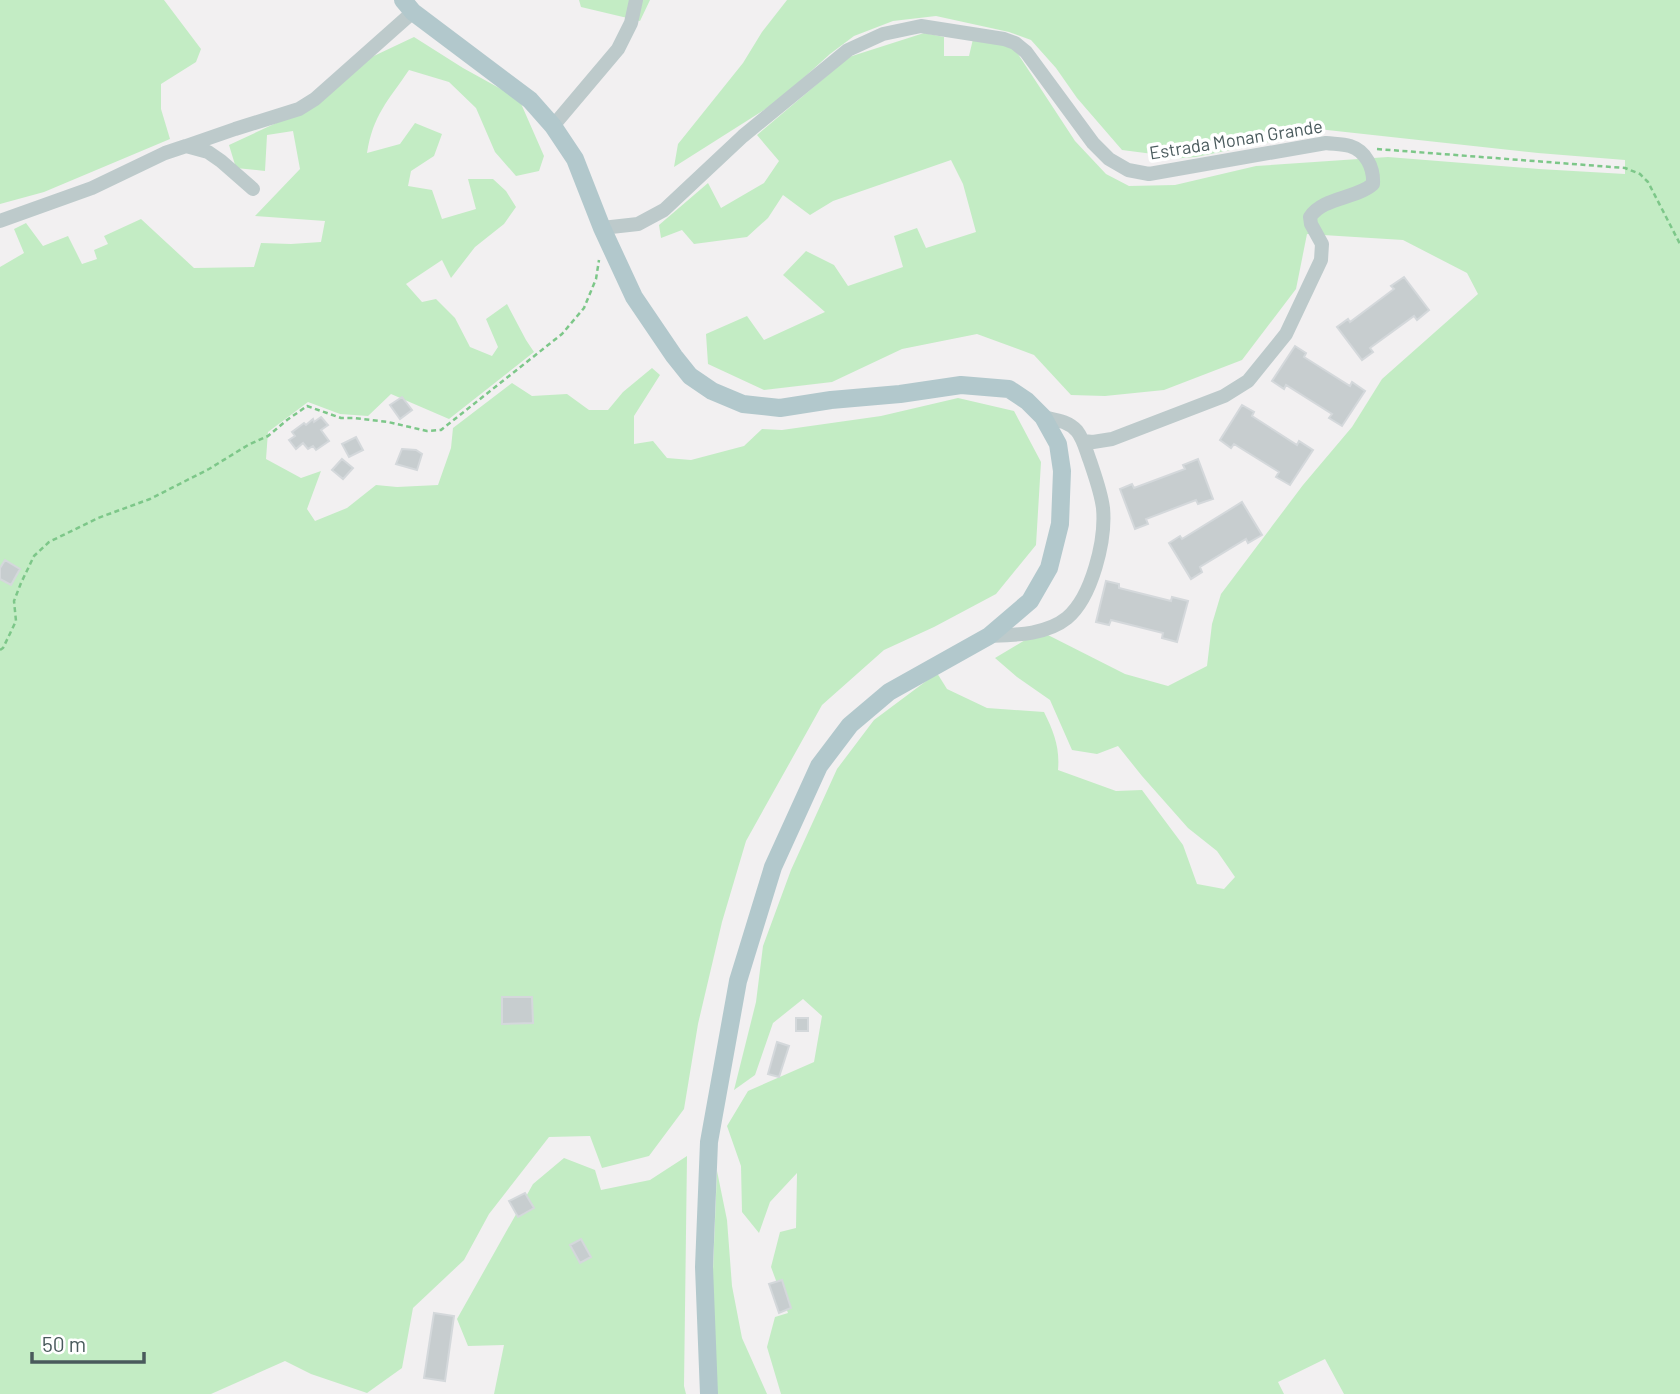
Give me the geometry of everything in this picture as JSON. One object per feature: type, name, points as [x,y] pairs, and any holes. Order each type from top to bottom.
[{"type":"main road","points":[[408,6],[530,100],[553,126],[575,159],[602,228],[634,297],[690,376],[712,391],[743,404],[780,408],[961,385],[1009,389],[1027,401],[1043,417],[1058,444],[1062,471],[1060,524],[1049,568],[1030,601],[989,636],[889,692],[850,725],[819,766],[773,867],[738,981],[709,1142],[704,1267],[709,1394]]},
{"type":"street","points":[[553,126],[618,49],[631,23],[636,0]]},
{"type":"street","points":[[0,221],[92,188],[165,153],[299,109],[316,99],[408,6]]},
{"type":"street","name":"Estrada Monan Grande","points":[[602,228],[638,224],[664,210],[743,136],[848,50],[883,34],[921,26],[1015,43],[1026,52],[1093,143],[1109,159],[1128,170],[1149,174],[1326,143],[1353,147]]},
{"type":"street","points":[[186,146],[208,152],[253,189]]},
{"type":"street","points":[[1083,441],[1112,439],[1224,396],[1248,381],[1286,334],[1321,260],[1322,244],[1310,217],[1316,208],[1366,190],[1373,184],[1374,173],[1366,157],[1353,147]]},
{"type":"street","points":[[989,636],[1017,635],[1047,628],[1066,618],[1079,603],[1092,577],[1102,540],[1103,508],[1096,477],[1083,441],[1065,422],[1043,417]]},
{"type":"path","points":[[1353,147],[1625,168],[1640,174],[1648,182],[1680,244]]},
{"type":"path","points":[[0,650],[16,621],[14,601],[34,556],[49,542],[98,518],[150,499],[209,470],[248,445],[268,436],[307,406],[341,418],[388,422],[428,431],[447,426],[562,334],[584,309],[596,279],[602,228]]},
{"type":"green space","points":[[0,0],[164,0],[201,49],[196,62],[161,84],[161,109],[170,139],[44,192],[0,204]]},
{"type":"green space","points":[[579,0],[650,0],[640,21],[581,7]]},
{"type":"green space","points":[[787,0],[1680,0],[1680,1394],[1344,1394],[1325,1359],[1278,1382],[1284,1394],[781,1394],[767,1347],[775,1317],[788,1313],[771,1267],[780,1232],[796,1228],[797,1173],[770,1202],[759,1233],[742,1212],[741,1166],[727,1126],[748,1091],[814,1062],[822,1016],[803,999],[773,1023],[755,1075],[734,1090],[756,1002],[763,946],[791,870],[837,769],[874,720],[937,673],[947,689],[987,708],[1044,712],[1056,740],[1058,770],[1116,791],[1142,790],[1183,845],[1197,884],[1224,889],[1235,877],[1217,851],[1188,828],[1118,746],[1097,754],[1072,750],[1050,700],[995,658],[1040,631],[1125,674],[1168,686],[1207,666],[1212,624],[1221,594],[1303,485],[1352,427],[1382,379],[1478,294],[1467,273],[1403,240],[1307,234],[1296,289],[1242,360],[1164,390],[1105,396],[1071,395],[1034,355],[977,334],[902,349],[832,382],[764,390],[708,364],[706,334],[747,316],[764,340],[825,312],[783,275],[806,251],[834,265],[848,286],[903,267],[894,236],[917,228],[926,248],[976,232],[963,184],[951,160],[833,201],[810,215],[783,195],[768,218],[747,237],[694,244],[682,230],[661,238],[659,225],[708,183],[721,208],[764,183],[779,161],[757,135],[849,57],[924,33],[944,37],[944,56],[969,56],[973,39],[1012,45],[1075,141],[1106,174],[1129,186],[1175,185],[1256,166],[1388,157],[1625,174],[1625,160],[1318,129],[1196,157],[1170,159],[1122,150],[1031,40],[1009,32],[936,16],[893,21],[854,36],[778,101],[674,167],[678,144],[743,63],[762,32]]},
{"type":"green space","points":[[414,37],[519,99],[544,156],[539,171],[516,176],[495,152],[476,108],[449,82],[409,70],[377,118],[367,153],[400,144],[415,123],[442,134],[434,156],[411,171],[408,186],[432,190],[442,219],[476,209],[468,179],[493,179],[506,191],[516,207],[504,224],[475,247],[451,278],[442,260],[406,284],[422,302],[436,299],[455,318],[470,347],[492,356],[498,347],[486,319],[507,304],[534,352],[449,419],[391,394],[368,416],[340,414],[308,402],[268,432],[266,459],[301,478],[321,471],[307,509],[315,521],[347,508],[376,485],[438,485],[451,448],[453,428],[512,383],[532,396],[567,394],[589,410],[608,410],[623,392],[652,368],[660,375],[634,416],[634,444],[653,441],[667,458],[691,460],[744,446],[762,429],[782,430],[881,416],[958,398],[1014,411],[1041,462],[1036,545],[996,594],[884,650],[822,705],[746,841],[722,922],[698,1024],[684,1109],[649,1156],[602,1168],[590,1136],[549,1137],[489,1214],[464,1260],[413,1308],[402,1368],[367,1393],[311,1374],[285,1361],[211,1394],[0,1394],[0,267],[24,253],[14,229],[26,223],[43,246],[68,236],[82,264],[97,259],[94,250],[108,244],[104,236],[141,219],[194,268],[254,267],[261,243],[321,242],[325,221],[255,216],[300,169],[293,131],[267,135],[265,171],[236,168],[229,145],[287,118],[359,63]]},
{"type":"green space","points":[[687,1156],[686,1394],[494,1394],[504,1345],[468,1346],[457,1319],[533,1184],[564,1158],[595,1170],[601,1190],[650,1180]]},
{"type":"green space","points":[[717,1171],[727,1220],[732,1286],[742,1338],[767,1394],[713,1394],[712,1294]]},
{"type":"building","points":[[1404,277],[1429,310],[1417,320],[1414,316],[1370,348],[1373,352],[1362,360],[1337,327],[1348,319],[1350,322],[1394,289],[1391,286]]},
{"type":"building","points":[[1295,346],[1306,353],[1304,357],[1350,386],[1352,382],[1365,391],[1342,426],[1329,418],[1332,414],[1286,385],[1284,389],[1272,381]]},
{"type":"building","points":[[402,397],[412,410],[400,419],[390,405]]},
{"type":"building","points":[[1242,405],[1254,412],[1252,416],[1297,445],[1299,441],[1313,450],[1290,485],[1276,477],[1279,472],[1234,444],[1231,448],[1220,440]]},
{"type":"building","points":[[321,417],[328,425],[321,430],[329,441],[316,450],[313,446],[308,449],[303,443],[296,449],[289,440],[295,436],[292,432],[304,423],[306,425]]},
{"type":"building","points":[[356,437],[363,450],[349,457],[342,444]]},
{"type":"building","points":[[402,449],[416,450],[422,454],[417,470],[396,464]]},
{"type":"building","points":[[342,459],[353,468],[343,479],[332,470]]},
{"type":"building","points":[[1198,459],[1213,499],[1198,504],[1196,500],[1146,519],[1148,524],[1135,529],[1120,489],[1132,484],[1134,488],[1185,469],[1183,465]]},
{"type":"building","points":[[1242,502],[1262,535],[1248,543],[1246,539],[1200,567],[1202,572],[1191,579],[1169,543],[1180,536],[1182,539]]},
{"type":"building","points":[[5,560],[20,569],[11,585],[0,579],[0,568]]},
{"type":"building","points":[[1106,581],[1119,584],[1119,588],[1171,601],[1172,597],[1188,601],[1177,642],[1162,638],[1163,633],[1111,620],[1109,625],[1096,622]]},
{"type":"building","points":[[502,997],[532,997],[533,1023],[502,1024]]},
{"type":"building","points":[[796,1018],[808,1018],[808,1031],[796,1031]]},
{"type":"building","points":[[777,1042],[789,1046],[779,1077],[768,1074]]},
{"type":"building","points":[[525,1193],[534,1208],[518,1217],[509,1201]]},
{"type":"building","points":[[581,1239],[591,1257],[580,1263],[570,1245]]},
{"type":"building","points":[[782,1280],[791,1308],[779,1313],[769,1284]]},
{"type":"building","points":[[434,1313],[454,1316],[445,1381],[424,1378]]}]
